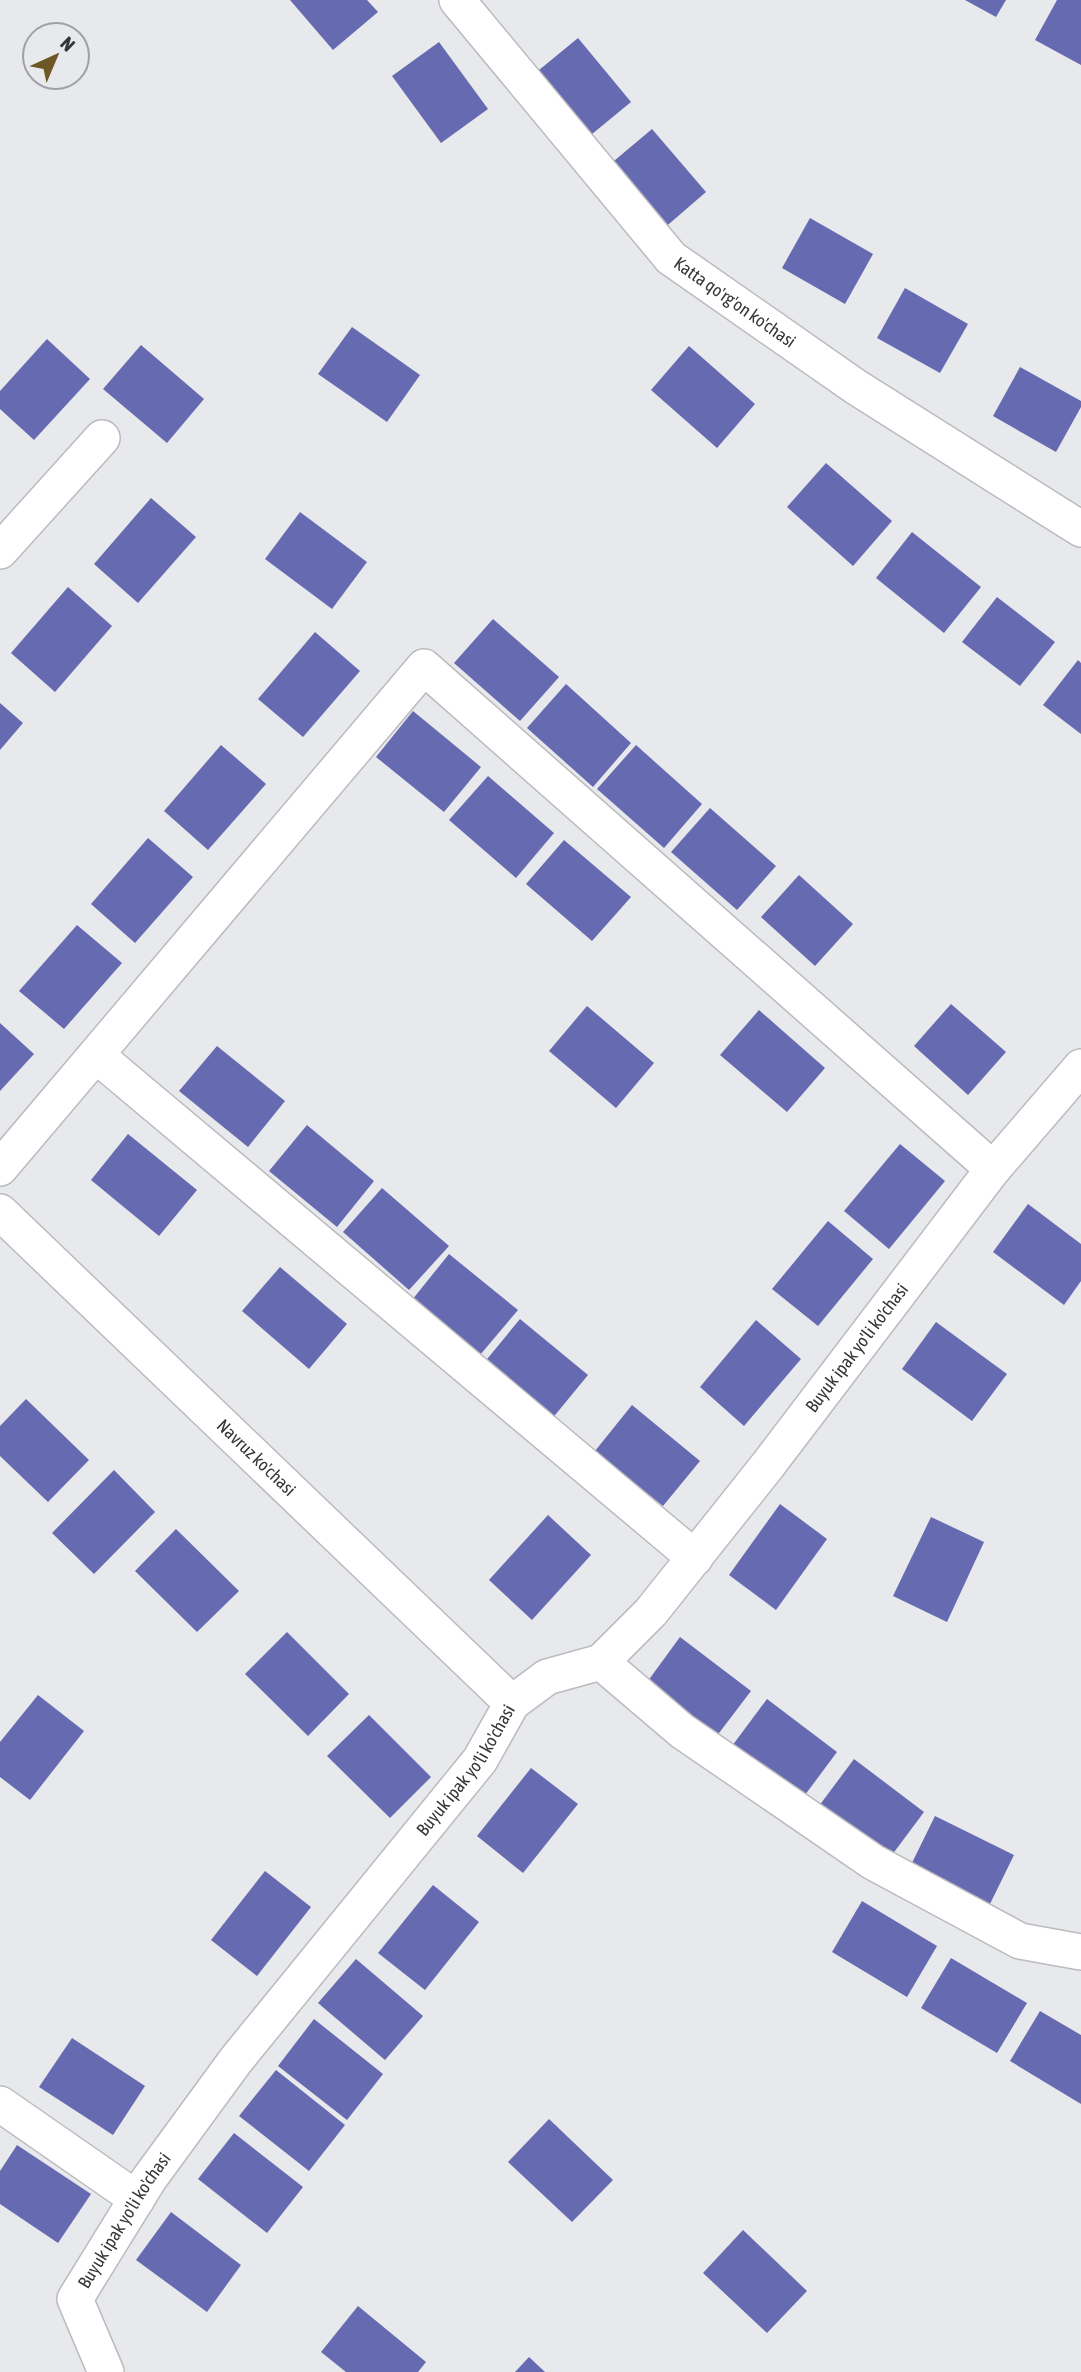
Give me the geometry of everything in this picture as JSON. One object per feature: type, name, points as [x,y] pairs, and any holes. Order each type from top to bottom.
[{"type":"street","name":"Katta qo'rg'on ko'chasi","points":[[457,0],[671,258],[856,387],[1081,529]]},
{"type":"street","points":[[0,551],[102,438]]},
{"type":"street","points":[[0,1168],[424,667],[993,1169]]},
{"type":"street","points":[[96,1055],[695,1558]]},
{"type":"street","name":"Buyuk ipak yo'li ko'chasi","points":[[106,2372],[75,2300],[137,2199],[236,2060],[480,1760],[512,1703],[547,1677],[601,1662],[651,1612],[993,1169],[1081,1067]]},
{"type":"street","name":"Navruz ko'chasi","points":[[0,1213],[512,1703]]},
{"type":"street","points":[[601,1662],[682,1731],[873,1862],[1020,1941],[1081,1952]]},
{"type":"street","points":[[0,2104],[137,2199]]},
{"type":"building","points":[[290,0],[367,0],[378,12],[333,50]]},
{"type":"building","points":[[965,0],[1006,0],[996,17]]},
{"type":"building","points":[[1057,0],[1081,0],[1081,65],[1035,40]]},
{"type":"building","points":[[578,38],[631,102],[586,139],[533,75]]},
{"type":"building","points":[[439,42],[488,109],[441,143],[392,76]]},
{"type":"building","points":[[652,129],[706,192],[662,230],[608,166]]},
{"type":"building","points":[[810,218],[873,254],[845,304],[782,268]]},
{"type":"building","points":[[905,288],[968,324],[940,373],[877,338]]},
{"type":"building","points":[[352,327],[420,375],[387,422],[318,374]]},
{"type":"building","points":[[47,339],[90,379],[34,440],[0,409],[0,391]]},
{"type":"building","points":[[141,345],[204,399],[167,443],[103,389]]},
{"type":"building","points":[[689,346],[755,404],[717,448],[651,390]]},
{"type":"building","points":[[1020,367],[1081,401],[1081,407],[1056,452],[993,416]]},
{"type":"building","points":[[826,463],[892,521],[853,566],[787,507]]},
{"type":"building","points":[[151,498],[196,537],[138,603],[94,564]]},
{"type":"building","points":[[300,512],[367,562],[332,609],[265,559]]},
{"type":"building","points":[[912,532],[981,587],[944,633],[876,578]]},
{"type":"building","points":[[68,587],[112,626],[55,692],[11,653]]},
{"type":"building","points":[[997,597],[1055,642],[1020,686],[962,642]]},
{"type":"building","points":[[493,619],[559,677],[520,721],[454,663]]},
{"type":"building","points":[[315,632],[360,671],[303,737],[258,699]]},
{"type":"building","points":[[1078,660],[1081,663],[1081,734],[1043,705]]},
{"type":"building","points":[[566,684],[631,743],[593,787],[527,728]]},
{"type":"building","points":[[0,703],[23,723],[0,750]]},
{"type":"building","points":[[413,711],[481,767],[444,812],[376,757]]},
{"type":"building","points":[[221,745],[266,784],[208,850],[164,811]]},
{"type":"building","points":[[636,745],[702,804],[664,848],[597,789]]},
{"type":"building","points":[[488,776],[554,833],[516,878],[449,820]]},
{"type":"building","points":[[710,808],[776,866],[737,910],[671,852]]},
{"type":"building","points":[[148,838],[193,877],[135,943],[91,904]]},
{"type":"building","points":[[564,840],[631,897],[592,941],[526,884]]},
{"type":"building","points":[[799,875],[853,924],[815,966],[761,917]]},
{"type":"building","points":[[77,925],[122,963],[64,1029],[19,991]]},
{"type":"building","points":[[951,1004],[1006,1052],[968,1095],[914,1046]]},
{"type":"building","points":[[587,1006],[654,1063],[616,1108],[549,1051]]},
{"type":"building","points":[[759,1010],[825,1068],[787,1112],[720,1055]]},
{"type":"building","points":[[0,1023],[34,1054],[0,1091]]},
{"type":"building","points":[[217,1046],[285,1101],[248,1147],[179,1091]]},
{"type":"building","points":[[307,1125],[374,1181],[337,1227],[269,1171]]},
{"type":"building","points":[[128,1134],[197,1190],[159,1236],[91,1180]]},
{"type":"building","points":[[900,1144],[945,1181],[889,1249],[844,1211]]},
{"type":"building","points":[[382,1188],[449,1246],[409,1290],[343,1232]]},
{"type":"building","points":[[1028,1204],[1081,1244],[1081,1281],[1064,1305],[993,1252]]},
{"type":"building","points":[[828,1221],[873,1259],[818,1326],[772,1289]]},
{"type":"building","points":[[449,1254],[518,1310],[480,1355],[412,1300]]},
{"type":"building","points":[[280,1267],[347,1324],[309,1369],[242,1311]]},
{"type":"building","points":[[520,1319],[588,1375],[551,1420],[483,1364]]},
{"type":"building","points":[[756,1320],[801,1359],[744,1426],[700,1387]]},
{"type":"building","points":[[936,1322],[1007,1374],[972,1421],[902,1369]]},
{"type":"building","points":[[26,1399],[89,1460],[48,1502],[0,1456],[0,1426]]},
{"type":"building","points":[[632,1405],[700,1461],[663,1506],[595,1451]]},
{"type":"building","points":[[114,1470],[155,1512],[94,1574],[52,1533]]},
{"type":"building","points":[[780,1504],[827,1539],[776,1610],[729,1575]]},
{"type":"building","points":[[548,1515],[591,1555],[532,1620],[489,1580]]},
{"type":"building","points":[[931,1517],[984,1542],[947,1622],[893,1596]]},
{"type":"building","points":[[176,1529],[239,1591],[197,1632],[135,1571]]},
{"type":"building","points":[[287,1632],[349,1694],[308,1736],[245,1674]]},
{"type":"building","points":[[680,1637],[751,1691],[716,1737],[645,1685]]},
{"type":"building","points":[[38,1695],[84,1731],[30,1800],[0,1777],[0,1742]]},
{"type":"building","points":[[767,1699],[837,1752],[802,1799],[732,1746]]},
{"type":"building","points":[[369,1715],[431,1777],[390,1818],[327,1756]]},
{"type":"building","points":[[854,1759],[924,1812],[889,1859],[819,1806]]},
{"type":"building","points":[[531,1768],[578,1804],[523,1873],[477,1836]]},
{"type":"building","points":[[935,1816],[1014,1855],[988,1908],[909,1869]]},
{"type":"building","points":[[265,1871],[311,1907],[257,1976],[211,1940]]},
{"type":"building","points":[[433,1885],[479,1922],[425,1990],[378,1953]]},
{"type":"building","points":[[862,1901],[937,1946],[907,1997],[832,1952]]},
{"type":"building","points":[[951,1958],[1027,2003],[997,2053],[921,2008]]},
{"type":"building","points":[[356,1959],[423,2016],[385,2060],[318,2003]]},
{"type":"building","points":[[1040,2011],[1081,2035],[1081,2104],[1010,2061]]},
{"type":"building","points":[[314,2019],[383,2074],[347,2120],[278,2066]]},
{"type":"building","points":[[72,2038],[145,2086],[113,2135],[39,2087]]},
{"type":"building","points":[[276,2070],[345,2125],[309,2171],[239,2116]]},
{"type":"building","points":[[549,2119],[613,2180],[572,2222],[508,2162]]},
{"type":"building","points":[[234,2133],[303,2187],[267,2233],[198,2179]]},
{"type":"building","points":[[17,2145],[91,2194],[58,2243],[0,2204],[0,2171]]},
{"type":"building","points":[[171,2212],[241,2265],[207,2312],[136,2260]]},
{"type":"building","points":[[743,2230],[807,2291],[767,2333],[703,2273]]},
{"type":"building","points":[[358,2306],[426,2362],[418,2372],[346,2372],[321,2352]]},
{"type":"building","points":[[529,2357],[545,2372],[515,2372]]}]
